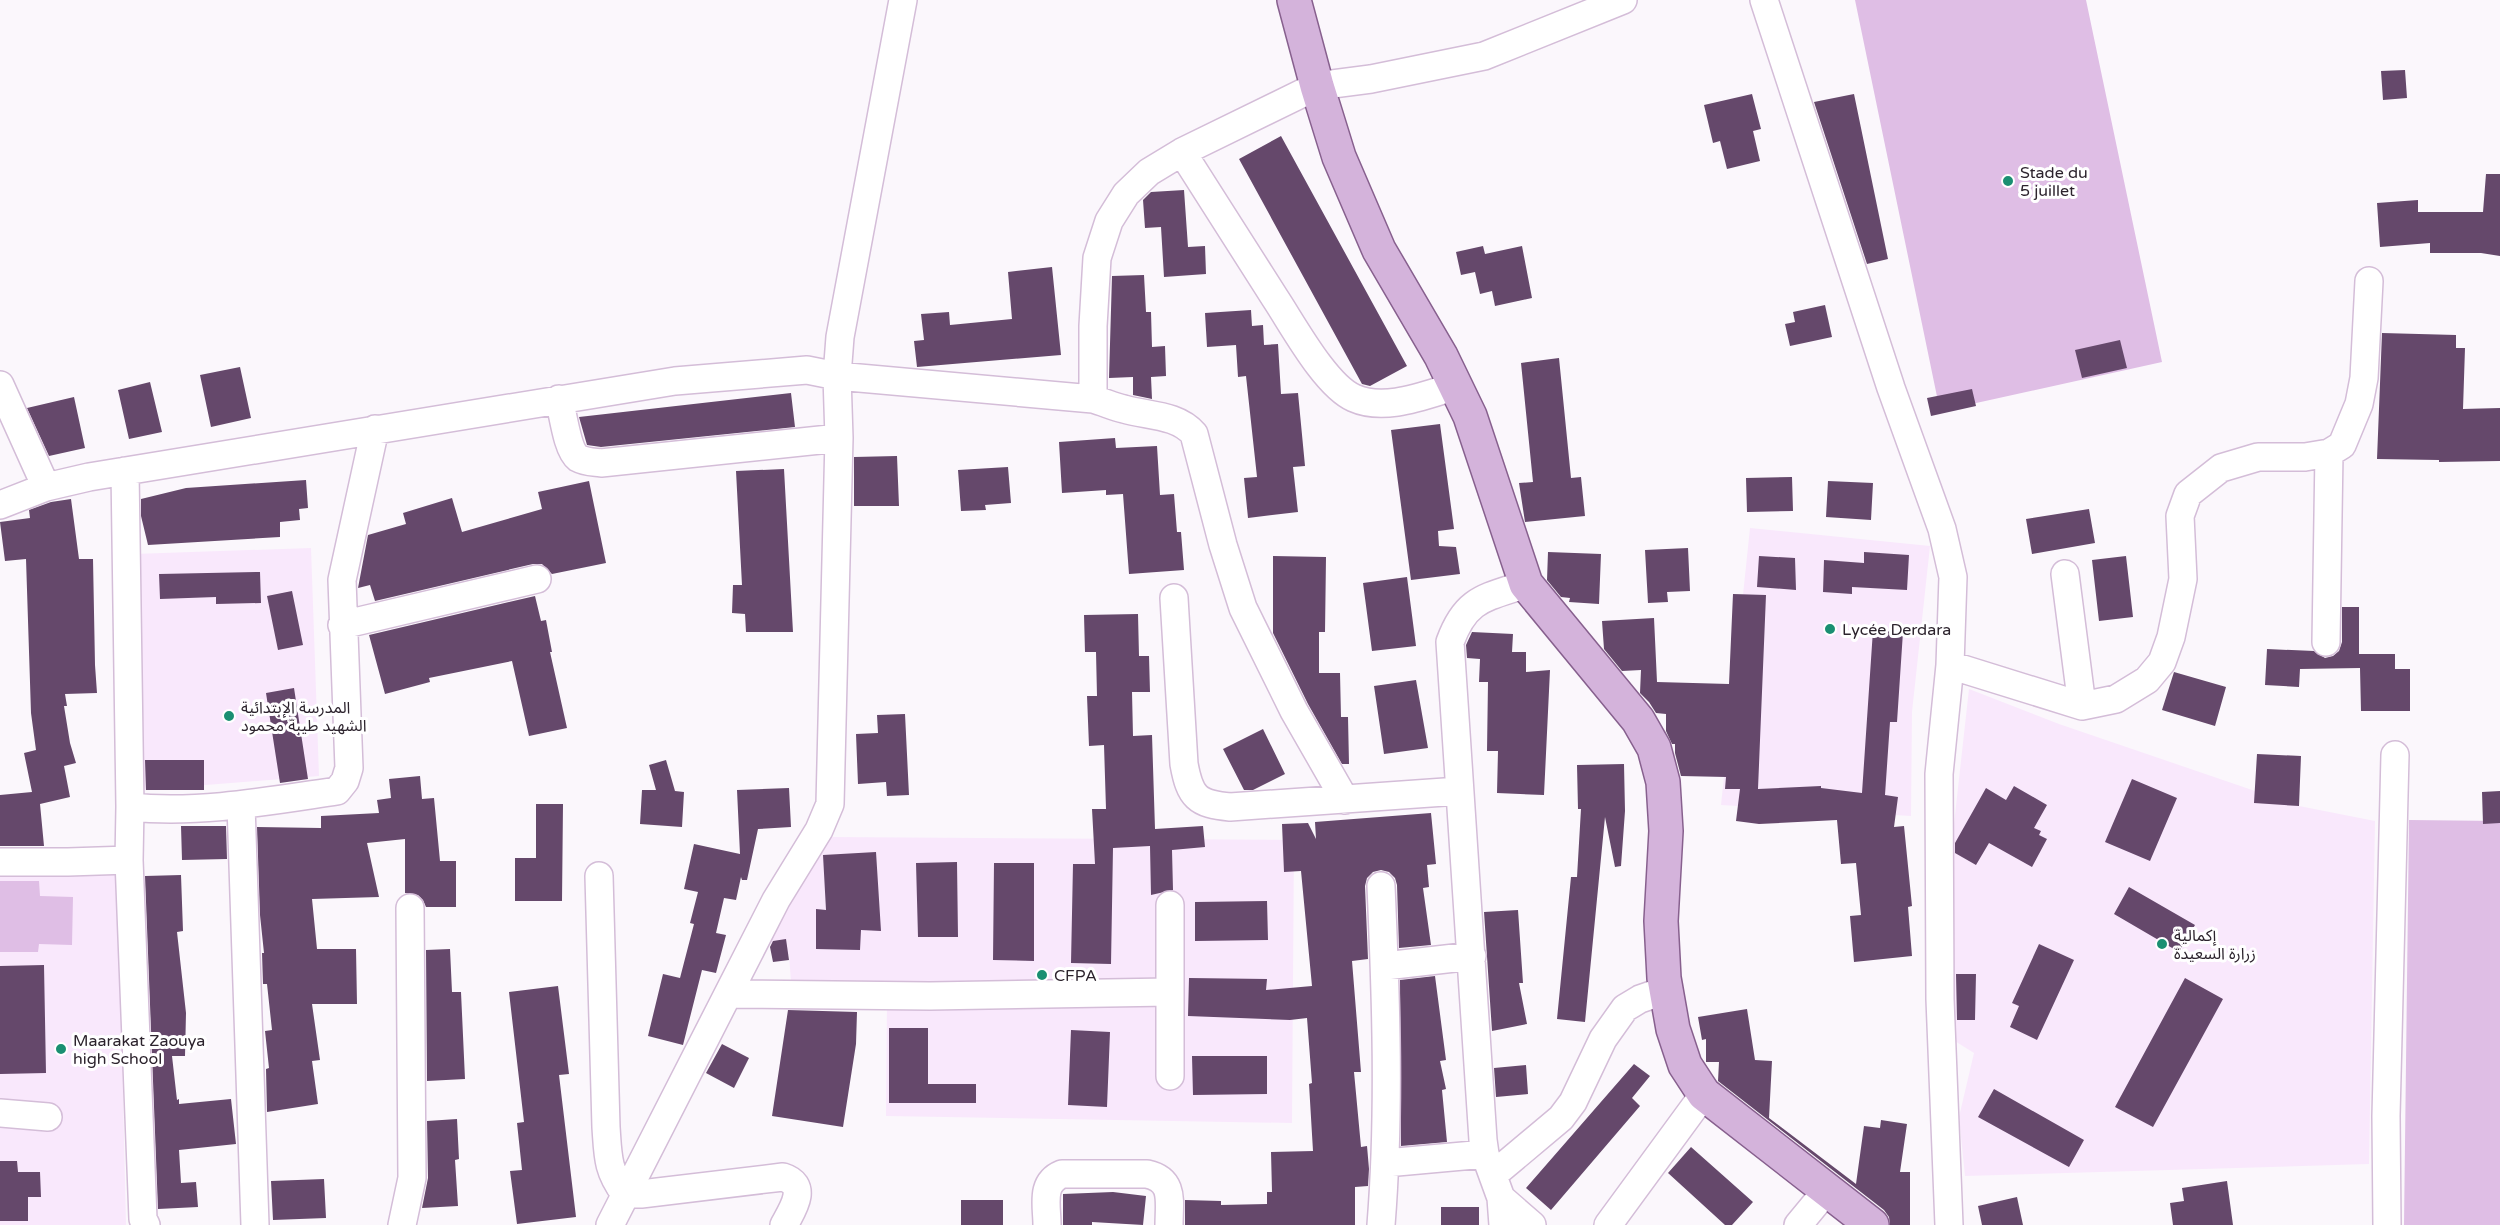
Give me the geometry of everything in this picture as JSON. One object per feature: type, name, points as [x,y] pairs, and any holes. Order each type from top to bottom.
[{"type":"main road","points":[[1294,0],[1339,157],[1379,250],[1441,356],[1470,416],[1526,585],[1638,720],[1654,748],[1663,782],[1666,831],[1661,921],[1666,990],[1673,1029],[1685,1065],[1704,1094],[1872,1225]]},
{"type":"street","points":[[610,1225],[776,900],[819,830],[830,804],[839,438],[837,376],[840,337],[903,0]]},
{"type":"street","points":[[1093,399],[1093,326],[1097,258],[1109,221],[1126,195],[1149,172],[1182,152],[1317,86],[1371,80],[1485,56],[1623,0]]},
{"type":"street","points":[[1764,0],[1891,388],[1942,529],[1953,577],[1950,665],[1939,774],[1940,999],[1949,1225]]},
{"type":"street","points":[[1182,152],[1306,347],[1334,382],[1352,398],[1369,403],[1402,401],[1456,386]]},
{"type":"street","points":[[1950,665],[2082,706],[2116,699],[2147,680],[2162,662],[2171,637],[2183,579],[2180,516],[2188,494],[2221,468],[2258,457],[2305,457],[2329,453],[2342,445],[2358,404],[2364,378],[2369,281]]},
{"type":"street","points":[[0,505],[46,487],[125,471],[675,381],[807,370],[837,376],[1093,399],[1123,409],[1175,421],[1187,426],[1194,434],[1223,545],[1243,608],[1294,711],[1345,800]]},
{"type":"street","points":[[0,385],[46,487]]},
{"type":"street","points":[[559,399],[571,449],[576,457],[586,461],[602,463],[839,438]]},
{"type":"street","points":[[130,807],[175,809],[241,806],[337,791],[345,781],[349,768],[342,580],[375,429]]},
{"type":"street","points":[[2326,642],[2329,453]]},
{"type":"street","points":[[125,471],[129,860],[142,1207],[146,1225]]},
{"type":"street","points":[[2065,574],[2082,706]]},
{"type":"street","points":[[342,625],[537,579]]},
{"type":"street","points":[[1503,1225],[1493,1175],[1472,956],[1450,642],[1457,622],[1468,608],[1486,597],[1526,585]]},
{"type":"street","points":[[1174,598],[1184,764],[1187,782],[1196,798],[1209,805],[1230,807],[1459,791]]},
{"type":"street","points":[[2386,1225],[2386,1116],[2395,755]]},
{"type":"street","points":[[241,806],[255,1225]]},
{"type":"street","points":[[0,862],[129,860]]},
{"type":"street","points":[[599,876],[608,1160],[613,1178],[625,1194]]},
{"type":"street","points":[[1381,886],[1385,966],[1386,1163],[1381,1225]]},
{"type":"street","points":[[1170,905],[1170,1076]]},
{"type":"street","points":[[402,1225],[412,1178],[410,908]]},
{"type":"street","points":[[1385,966],[1472,956]]},
{"type":"street","points":[[1493,1175],[1567,1110],[1603,1039],[1625,1008],[1640,999],[1666,990]]},
{"type":"street","points":[[729,994],[930,996],[1169,993]]},
{"type":"street","points":[[1608,1225],[1704,1094]]},
{"type":"street","points":[[0,1113],[48,1118]]},
{"type":"street","points":[[1386,1163],[1493,1175],[1532,1225]]},
{"type":"street","points":[[1047,1225],[1047,1184],[1052,1178],[1062,1174],[1147,1174],[1158,1177],[1166,1184],[1169,1195],[1169,1225]]},
{"type":"street","points":[[625,1194],[783,1177],[791,1179],[798,1193],[784,1225]]},
{"type":"street","points":[[1798,1225],[1827,1190]]},
{"type":"shaded area","name":"Stade du 5 juillet","points":[[1855,0],[2086,0],[2162,362],[1940,411]]},
{"type":"shaded area","name":"Lycée Derdara","points":[[1750,528],[1930,546],[1912,712],[1911,816],[1721,805]]},
{"type":"shaded area","name":"المدرسة الإبتدائية الشهيد طيبة محمود","points":[[311,548],[319,776],[143,790],[134,554]]},
{"type":"shaded area","name":"إكمالية زرارة السعيدة","points":[[1969,689],[2059,724],[2299,806],[2375,821],[2369,1164],[1965,1176],[1959,1117],[1974,1053],[1950,1038],[1951,851]]},
{"type":"shaded area","points":[[2409,820],[2500,821],[2500,1225],[2404,1225]]},
{"type":"shaded area","name":"CFPA","points":[[831,837],[1294,840],[1292,1123],[886,1116],[887,999],[792,995],[789,955],[774,951],[767,932]]},
{"type":"shaded area","name":"Maarakat Zaouya high School","points":[[0,871],[118,873],[126,1225],[0,1225]]},
{"type":"shaded area","points":[[0,881],[39,881],[40,896],[73,897],[72,945],[39,944],[38,952],[0,952]]},
{"type":"building","points":[[2405,70],[2407,98],[2383,100],[2381,71]]},
{"type":"building","points":[[1752,94],[1761,129],[1753,131],[1760,161],[1727,169],[1720,141],[1713,143],[1704,105]]},
{"type":"building","points":[[1854,94],[1888,259],[1867,264],[1814,102]]},
{"type":"building","points":[[1281,136],[1407,366],[1370,386],[1362,384],[1239,159]]},
{"type":"building","points":[[2486,174],[2500,174],[2500,256],[2481,253],[2430,253],[2430,243],[2380,247],[2377,203],[2418,200],[2418,212],[2483,212]]},
{"type":"building","points":[[1184,190],[1188,247],[1205,246],[1206,274],[1164,277],[1161,227],[1145,228],[1143,200],[1151,192]]},
{"type":"building","points":[[1483,246],[1485,254],[1522,246],[1532,298],[1495,306],[1492,291],[1480,294],[1475,272],[1461,275],[1456,252]]},
{"type":"building","points":[[1052,267],[1061,355],[917,367],[914,341],[924,340],[921,314],[949,312],[950,325],[1012,319],[1008,272]]},
{"type":"building","points":[[1144,275],[1146,312],[1151,312],[1152,347],[1165,346],[1166,376],[1151,377],[1152,399],[1133,395],[1133,377],[1109,378],[1112,276]]},
{"type":"building","points":[[1825,305],[1832,337],[1790,346],[1785,324],[1795,322],[1793,312]]},
{"type":"building","points":[[1251,310],[1252,326],[1263,325],[1264,345],[1278,344],[1281,394],[1298,393],[1305,466],[1293,467],[1298,512],[1248,518],[1244,478],[1257,477],[1246,376],[1238,377],[1236,345],[1207,347],[1205,313]]},
{"type":"building","points":[[2382,333],[2456,335],[2456,348],[2465,348],[2463,409],[2500,408],[2500,461],[2439,462],[2439,460],[2377,459]]},
{"type":"building","points":[[2120,340],[2127,368],[2082,378],[2075,350]]},
{"type":"building","points":[[1559,358],[1571,478],[1581,477],[1585,516],[1525,522],[1519,483],[1533,482],[1521,363]]},
{"type":"building","points":[[240,367],[251,418],[211,427],[200,375]]},
{"type":"building","points":[[150,382],[162,432],[129,439],[118,390]]},
{"type":"building","points":[[1972,389],[1976,406],[1931,416],[1927,398]]},
{"type":"building","points":[[791,393],[795,427],[601,447],[587,445],[579,417]]},
{"type":"building","points":[[74,397],[85,448],[49,456],[27,408]]},
{"type":"building","points":[[1440,424],[1454,529],[1438,531],[1439,546],[1456,547],[1460,574],[1411,580],[1391,430]]},
{"type":"building","points":[[1115,438],[1116,448],[1157,446],[1160,495],[1174,494],[1177,532],[1181,532],[1184,570],[1129,574],[1123,494],[1106,495],[1106,490],[1062,493],[1059,442]]},
{"type":"building","points":[[897,456],[899,506],[854,506],[854,457]]},
{"type":"building","points":[[1008,467],[1011,503],[985,505],[986,510],[961,511],[958,470]]},
{"type":"building","points":[[784,469],[793,632],[746,632],[745,614],[732,613],[733,585],[742,585],[736,471]]},
{"type":"building","points":[[1792,477],[1793,511],[1747,512],[1746,478]]},
{"type":"building","points":[[306,480],[308,508],[299,509],[300,520],[280,522],[280,537],[148,545],[141,516],[141,499],[186,488]]},
{"type":"building","points":[[589,481],[606,563],[552,574],[542,564],[533,564],[375,601],[370,585],[358,588],[368,535],[406,524],[403,513],[452,498],[462,532],[542,509],[538,492]]},
{"type":"building","points":[[1828,481],[1873,483],[1871,520],[1826,517]]},
{"type":"building","points":[[71,499],[79,559],[93,559],[97,693],[65,694],[67,706],[64,706],[76,763],[64,766],[70,797],[40,804],[44,846],[0,846],[0,795],[32,792],[24,753],[36,750],[31,713],[26,559],[5,561],[0,522],[30,518],[29,510],[51,502]]},
{"type":"building","points":[[2089,509],[2095,543],[2032,554],[2026,519]]},
{"type":"building","points":[[1688,548],[1690,591],[1667,592],[1668,602],[1648,603],[1645,550]]},
{"type":"building","points":[[1548,552],[1601,554],[1599,604],[1569,602],[1570,598],[1561,597],[1547,580]]},
{"type":"building","points":[[1864,552],[1909,555],[1907,590],[1852,587],[1852,594],[1823,592],[1824,560],[1864,563]]},
{"type":"building","points":[[1273,556],[1326,557],[1325,632],[1319,632],[1319,673],[1340,673],[1341,717],[1348,717],[1349,764],[1342,764],[1308,704],[1273,633]]},
{"type":"building","points":[[1759,556],[1795,558],[1796,590],[1757,587]]},
{"type":"building","points":[[2126,556],[2133,617],[2099,621],[2092,560]]},
{"type":"building","points":[[260,572],[261,603],[216,604],[216,597],[160,599],[159,574]]},
{"type":"building","points":[[1407,577],[1416,646],[1372,651],[1363,583]]},
{"type":"building","points":[[292,591],[303,645],[278,650],[267,596]]},
{"type":"building","points":[[1733,594],[1766,595],[1758,789],[1821,786],[1821,788],[1862,793],[1873,630],[1903,632],[1897,722],[1890,722],[1885,795],[1898,797],[1894,827],[1904,826],[1912,906],[1908,907],[1912,956],[1854,962],[1850,916],[1861,915],[1856,863],[1841,864],[1837,820],[1759,824],[1736,821],[1740,789],[1725,789],[1726,777],[1681,776],[1675,744],[1672,744],[1666,731],[1666,714],[1656,713],[1640,693],[1641,670],[1622,671],[1604,649],[1602,621],[1654,618],[1657,682],[1729,684]]},
{"type":"building","points":[[535,596],[541,621],[546,620],[552,652],[550,652],[567,728],[529,736],[512,661],[429,678],[430,682],[385,694],[369,635]]},
{"type":"building","points":[[2342,607],[2359,607],[2359,654],[2395,654],[2395,669],[2410,669],[2410,711],[2361,711],[2360,668],[2300,669],[2299,687],[2265,685],[2267,649],[2314,651],[2325,658],[2339,651],[2342,642]]},
{"type":"building","points":[[1138,614],[1139,656],[1149,656],[1150,692],[1132,692],[1133,736],[1152,735],[1155,829],[1203,826],[1205,847],[1172,850],[1173,890],[1151,895],[1150,846],[1113,848],[1111,964],[1071,963],[1073,864],[1095,864],[1092,809],[1106,809],[1104,745],[1089,746],[1087,696],[1097,696],[1096,652],[1085,652],[1084,615]]},
{"type":"building","points":[[1472,632],[1513,634],[1512,652],[1526,652],[1526,672],[1550,670],[1544,795],[1497,793],[1498,751],[1487,751],[1488,682],[1479,682],[1480,659],[1467,658],[1466,645]]},
{"type":"building","points":[[2174,672],[2226,687],[2215,726],[2162,710]]},
{"type":"building","points":[[1416,680],[1428,748],[1384,754],[1374,686]]},
{"type":"building","points":[[294,688],[308,779],[280,783],[266,693]]},
{"type":"building","points":[[905,714],[909,795],[887,796],[886,782],[858,784],[856,734],[878,733],[877,715]]},
{"type":"building","points":[[1263,729],[1285,774],[1253,790],[1244,790],[1223,749]]},
{"type":"building","points":[[2257,754],[2301,756],[2299,806],[2254,803]]},
{"type":"building","points":[[145,760],[204,760],[204,790],[146,790]]},
{"type":"building","points":[[666,760],[675,791],[684,792],[682,827],[640,824],[642,790],[656,790],[649,765]]},
{"type":"building","points":[[1624,764],[1625,811],[1621,866],[1615,867],[1605,817],[1585,1022],[1557,1019],[1571,877],[1577,877],[1581,809],[1578,809],[1577,765]]},
{"type":"building","points":[[420,776],[422,799],[434,798],[440,861],[456,861],[456,907],[426,907],[418,895],[405,893],[405,839],[367,843],[379,897],[312,899],[317,949],[356,949],[357,1004],[312,1004],[320,1060],[312,1061],[318,1104],[267,1112],[266,1069],[269,1068],[265,1031],[272,1030],[267,984],[263,984],[262,953],[264,953],[260,915],[257,827],[321,828],[321,816],[379,813],[377,800],[391,798],[389,779]]},
{"type":"building","points":[[2132,779],[2177,798],[2150,861],[2105,842]]},
{"type":"building","points":[[2014,786],[2047,805],[2034,828],[2041,831],[2039,835],[2047,839],[2032,867],[1989,843],[1976,865],[1955,853],[1955,843],[1986,788],[2006,800]]},
{"type":"building","points":[[789,788],[791,827],[758,829],[747,880],[742,880],[741,877],[736,900],[724,898],[716,933],[726,935],[716,973],[702,970],[683,1045],[648,1036],[663,974],[680,978],[694,924],[690,923],[698,892],[684,889],[694,844],[740,854],[737,790]]},
{"type":"building","points":[[2500,791],[2500,823],[2483,824],[2482,792]]},
{"type":"building","points":[[536,804],[563,804],[562,901],[515,901],[515,858],[536,858]]},
{"type":"building","points":[[1431,813],[1436,864],[1427,865],[1429,887],[1423,888],[1431,945],[1399,948],[1397,885],[1395,878],[1389,872],[1381,870],[1373,872],[1367,878],[1365,886],[1368,959],[1352,961],[1361,1072],[1354,1072],[1361,1147],[1367,1146],[1369,1169],[1368,1186],[1355,1187],[1355,1225],[1185,1225],[1185,1200],[1221,1201],[1221,1205],[1267,1204],[1267,1192],[1272,1192],[1271,1152],[1313,1151],[1309,1084],[1312,1083],[1307,1018],[1290,1020],[1188,1016],[1189,978],[1267,979],[1266,990],[1312,986],[1301,871],[1284,872],[1282,824],[1308,823],[1316,839],[1315,822]]},
{"type":"building","points":[[181,826],[226,826],[227,859],[182,860]]},
{"type":"building","points":[[876,852],[881,931],[861,930],[860,950],[816,949],[816,909],[826,910],[823,855]]},
{"type":"building","points":[[957,862],[958,937],[918,937],[916,863]]},
{"type":"building","points":[[994,863],[1034,863],[1034,961],[993,960]]},
{"type":"building","points":[[181,875],[183,931],[177,932],[186,1013],[185,1056],[172,1056],[177,1100],[179,1099],[179,1104],[231,1099],[236,1144],[179,1150],[181,1183],[196,1182],[198,1207],[158,1209],[145,876]]},
{"type":"building","points":[[2129,887],[2195,925],[2179,952],[2114,914]]},
{"type":"building","points":[[1267,901],[1268,940],[1195,941],[1195,902]]},
{"type":"building","points":[[1518,910],[1523,983],[1519,983],[1527,1024],[1492,1031],[1484,912]]},
{"type":"building","points":[[786,939],[789,960],[773,962],[770,947],[773,941]]},
{"type":"building","points":[[2039,944],[2074,960],[2037,1040],[2010,1027],[2019,1006],[2012,1003]]},
{"type":"building","points":[[450,949],[452,992],[461,992],[465,1079],[427,1081],[426,950]]},
{"type":"building","points":[[44,965],[46,1073],[0,1074],[0,966]]},
{"type":"building","points":[[1956,974],[1976,974],[1975,1020],[1957,1020]]},
{"type":"building","points":[[1435,976],[1446,1060],[1440,1061],[1446,1089],[1442,1090],[1447,1142],[1401,1146],[1400,980]]},
{"type":"building","points":[[2185,978],[2223,999],[2153,1127],[2115,1107]]},
{"type":"building","points":[[558,986],[569,1074],[559,1075],[576,1217],[517,1224],[510,1171],[522,1170],[517,1123],[524,1122],[509,992]]},
{"type":"building","points":[[1747,1009],[1755,1060],[1772,1061],[1769,1118],[1856,1184],[1864,1126],[1880,1128],[1881,1120],[1907,1124],[1900,1172],[1910,1172],[1910,1225],[1890,1225],[1889,1217],[1884,1210],[1718,1081],[1719,1062],[1706,1062],[1706,1039],[1702,1040],[1698,1017]]},
{"type":"building","points":[[788,1010],[857,1012],[856,1044],[843,1127],[772,1116]]},
{"type":"building","points":[[889,1028],[928,1028],[928,1084],[976,1084],[976,1103],[889,1103]]},
{"type":"building","points":[[1071,1030],[1110,1032],[1107,1107],[1068,1105]]},
{"type":"building","points":[[722,1044],[749,1058],[734,1088],[706,1073]]},
{"type":"building","points":[[1192,1056],[1267,1056],[1267,1094],[1193,1095]]},
{"type":"building","points":[[1634,1064],[1650,1076],[1632,1098],[1640,1106],[1551,1210],[1526,1188]]},
{"type":"building","points":[[1526,1065],[1528,1094],[1496,1097],[1494,1068]]},
{"type":"building","points":[[1994,1089],[2084,1140],[2069,1167],[1978,1117]]},
{"type":"building","points":[[457,1119],[459,1159],[455,1160],[458,1206],[422,1208],[428,1178],[427,1121]]},
{"type":"building","points":[[1691,1147],[1753,1202],[1732,1225],[1725,1225],[1668,1173]]},
{"type":"building","points":[[0,1161],[17,1161],[18,1172],[40,1172],[41,1197],[28,1197],[28,1221],[0,1221]]},
{"type":"building","points":[[324,1179],[326,1218],[273,1220],[271,1181]]},
{"type":"building","points":[[2227,1181],[2233,1225],[2173,1225],[2170,1203],[2184,1201],[2182,1188]]},
{"type":"building","points":[[1113,1192],[1146,1196],[1143,1225],[1092,1222],[1092,1225],[1063,1225],[1063,1194]]},
{"type":"building","points":[[2017,1197],[2023,1225],[1982,1225],[1978,1206]]},
{"type":"building","points":[[961,1200],[1003,1200],[1003,1225],[961,1225]]},
{"type":"building","points":[[1441,1207],[1479,1207],[1479,1225],[1441,1225]]},
{"type":"place","name":"Stade du 5 juillet","points":[[2008,181]]},
{"type":"place","name":"Lycée Derdara","points":[[1830,629]]},
{"type":"place","name":"المدرسة الإبتدائية الشهيد طيبة محمود","points":[[229,716]]},
{"type":"place","name":"إكمالية زرارة السعيدة","points":[[2162,944]]},
{"type":"place","name":"CFPA","points":[[1042,975]]},
{"type":"place","name":"Maarakat Zaouya high School","points":[[61,1049]]}]
